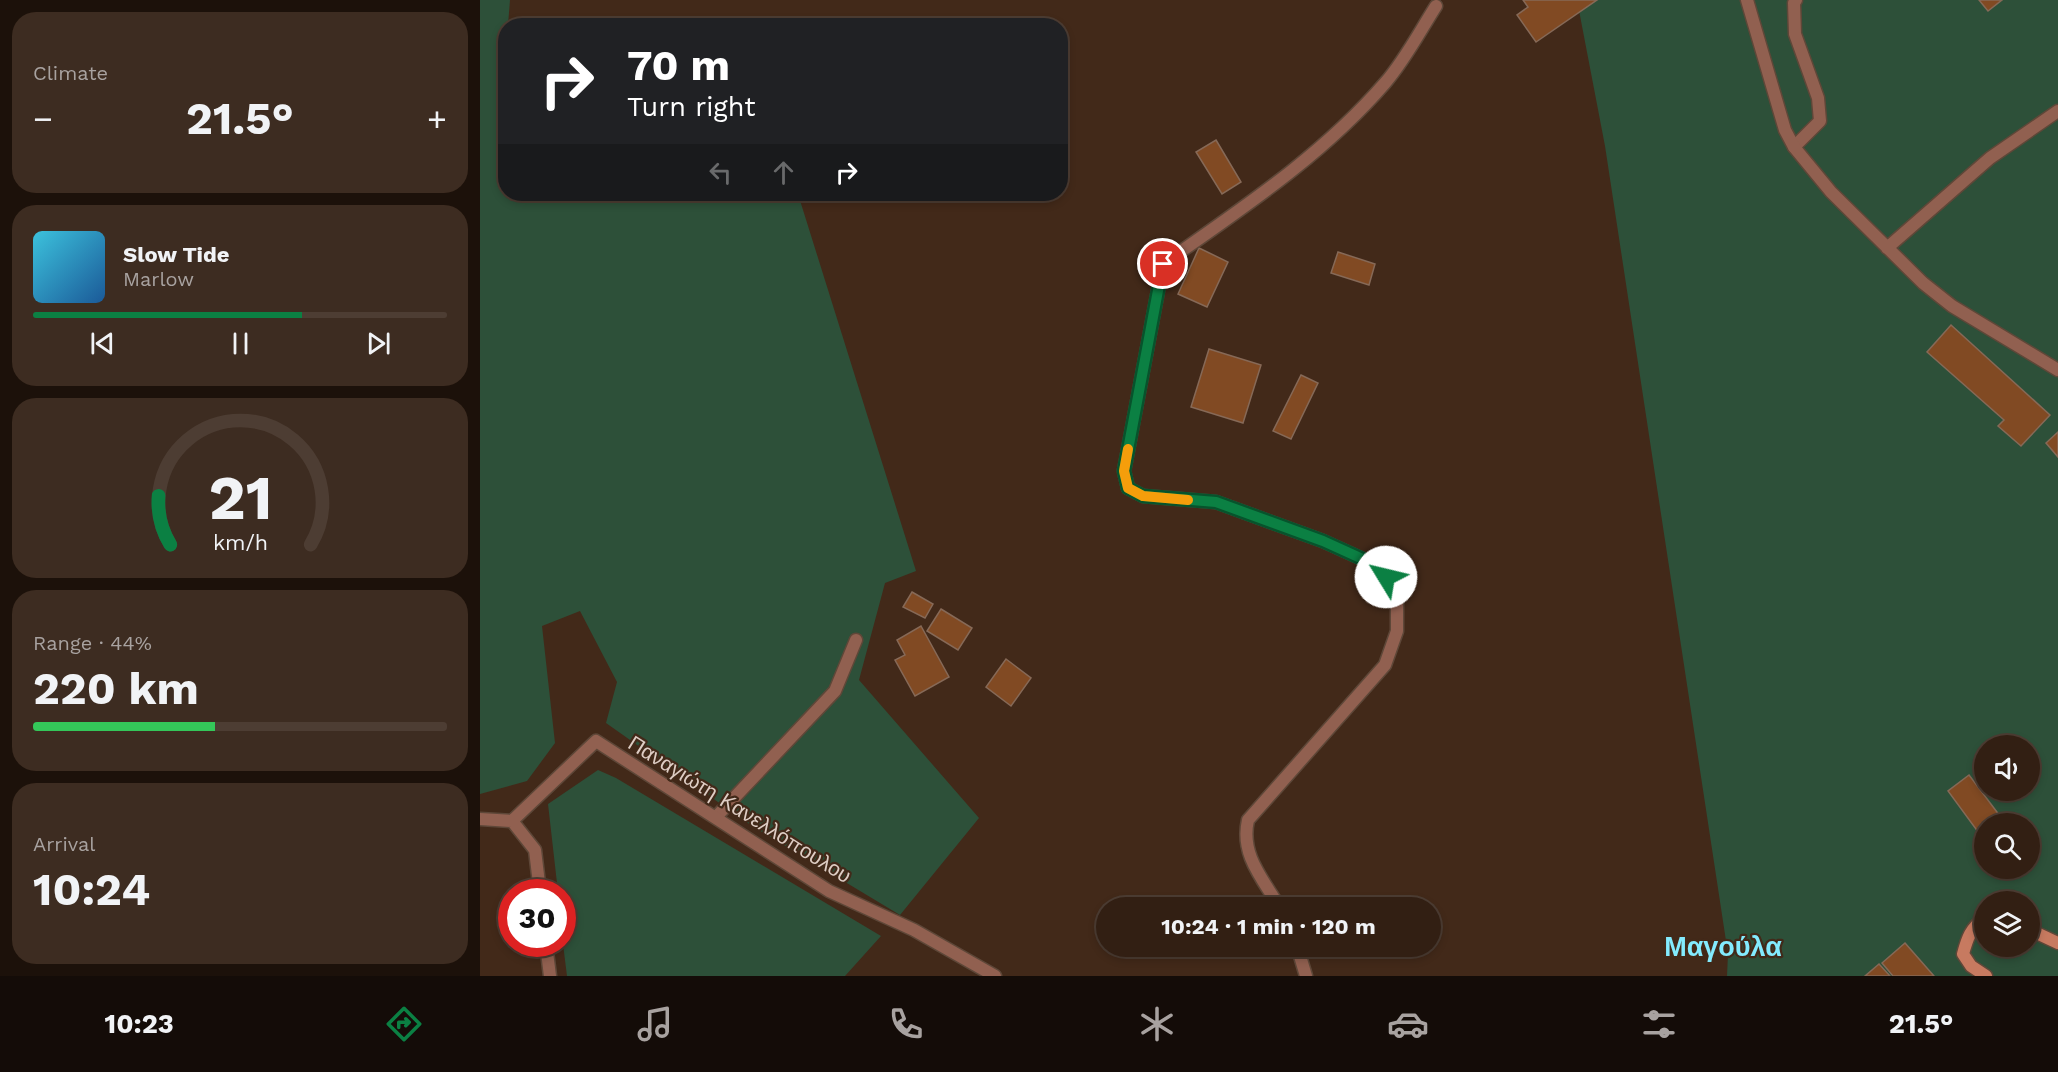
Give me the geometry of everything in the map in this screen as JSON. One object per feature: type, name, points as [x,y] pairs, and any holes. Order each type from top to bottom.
[{"type":"main road","points":[[1974,928],[1967,938],[1963,954],[1971,966],[1986,976]]},
{"type":"main road","points":[[2040,935],[2058,943]]},
{"type":"street","points":[[1747,0],[1785,130],[1794,147],[1831,192],[1923,284],[1952,306],[2058,370]]},
{"type":"street","points":[[1794,147],[1820,122],[1818,98],[1795,34],[1794,3],[1796,0]]},
{"type":"street","points":[[1273,897],[1251,861],[1244,837],[1248,820],[1385,664],[1397,631],[1397,599],[1386,577],[1367,561],[1323,541],[1216,502],[1143,496],[1128,488],[1124,471],[1163,264],[1256,199],[1325,146],[1387,81],[1434,2]]},
{"type":"street","points":[[1887,248],[1990,158],[2058,111]]},
{"type":"street","points":[[716,817],[836,691],[856,640]]},
{"type":"street","name":"Παναγιώτη Κανελλόπουλου","points":[[512,821],[596,741],[829,891],[914,930],[995,976]]},
{"type":"street","points":[[480,819],[512,821],[535,850],[538,879]]},
{"type":"street","points":[[548,957],[550,976]]},
{"type":"street","points":[[1300,957],[1306,976]]},
{"type":"green space","points":[[480,0],[510,0],[509,18],[498,18],[498,201],[800,201],[916,571],[885,583],[859,680],[979,818],[900,915],[752,826],[606,723],[617,682],[580,611],[542,626],[555,743],[527,781],[480,794]]},
{"type":"green space","points":[[1577,0],[2058,0],[2058,976],[1727,976],[1728,954],[1605,146]]},
{"type":"green space","points":[[598,770],[616,778],[881,936],[845,976],[567,976],[565,957],[576,957],[576,879],[557,879],[548,804]]},
{"type":"building","points":[[1523,0],[1597,0],[1536,42],[1517,15],[1528,7]]},
{"type":"building","points":[[1979,0],[2002,0],[1988,11]]},
{"type":"building","points":[[1216,140],[1241,182],[1222,194],[1196,152]]},
{"type":"building","points":[[1199,248],[1228,262],[1207,307],[1178,294]]},
{"type":"building","points":[[1338,252],[1375,264],[1369,285],[1331,273]]},
{"type":"building","points":[[1951,325],[2050,415],[2021,446],[1998,426],[2004,420],[1927,352]]},
{"type":"building","points":[[1209,349],[1261,365],[1243,423],[1191,407]]},
{"type":"building","points":[[1301,375],[1318,383],[1291,439],[1273,431]]},
{"type":"building","points":[[2058,432],[2058,457],[2046,443]]},
{"type":"building","points":[[912,592],[933,604],[925,618],[903,607]]},
{"type":"building","points":[[941,609],[972,628],[958,650],[927,631]]},
{"type":"building","points":[[921,626],[949,677],[915,696],[895,660],[905,655],[897,640]]},
{"type":"building","points":[[1006,659],[1031,678],[1011,706],[986,687]]},
{"type":"building","points":[[1969,775],[1974,782],[1974,801],[1989,801],[1998,813],[1974,813],[1974,826],[1948,791]]},
{"type":"building","points":[[1905,943],[1934,976],[1893,976],[1882,963]]},
{"type":"building","points":[[1879,964],[1890,976],[1865,976]]},
{"type":"slow traffic","points":[[1128,449],[1124,471],[1128,488],[1143,496],[1188,500]]},
{"type":"district","name":"Μαγούλα","points":[[1723,947]]},
{"type":"route","points":[[1163,264],[1124,471],[1128,488],[1143,496],[1216,502],[1323,541],[1367,561],[1386,577]]}]
